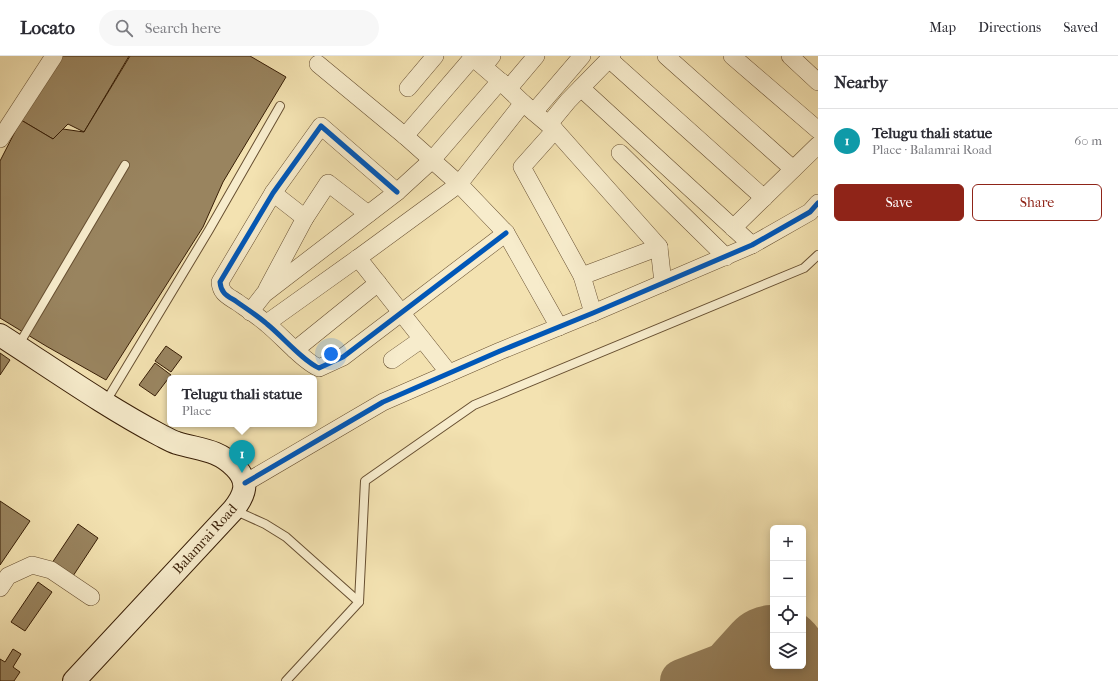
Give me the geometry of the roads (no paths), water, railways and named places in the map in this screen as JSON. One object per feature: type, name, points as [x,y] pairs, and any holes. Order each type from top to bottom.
[{"type":"street","points":[[0,139],[54,56]]},
{"type":"street","points":[[408,88],[435,56]]},
{"type":"street","points":[[472,57],[484,66],[492,56]]},
{"type":"street","points":[[500,81],[509,88],[536,56]]},
{"type":"street","points":[[266,323],[459,184],[529,108],[582,56]]},
{"type":"street","points":[[666,56],[793,169]]},
{"type":"street","points":[[732,56],[818,130]]},
{"type":"street","points":[[790,56],[818,82]]},
{"type":"street","points":[[472,57],[555,130]]},
{"type":"street","points":[[405,136],[472,57]]},
{"type":"street","points":[[663,283],[659,247],[549,124],[568,101],[611,58],[764,198]]},
{"type":"street","points":[[318,64],[405,136],[459,184],[506,233],[559,327]]},
{"type":"street","points":[[264,294],[397,192],[432,160],[500,81]]},
{"type":"street","points":[[581,88],[752,245]]},
{"type":"street","points":[[397,192],[321,126],[273,193],[220,282],[220,288],[223,293],[266,323],[295,350],[314,366],[319,368],[343,357],[506,233]]},
{"type":"street","points":[[555,130],[522,167],[582,276],[593,313]]},
{"type":"street","points":[[733,228],[818,144]]},
{"type":"street","points":[[620,153],[726,257]]},
{"type":"street","points":[[250,312],[264,294],[305,218],[328,183],[368,214]]},
{"type":"street","points":[[273,193],[305,218]]},
{"type":"street","points":[[9,341],[104,404],[176,443],[217,453],[235,467],[245,483],[383,402],[726,257],[752,245],[810,212],[818,203]]},
{"type":"street","points":[[582,276],[659,247]]},
{"type":"street","points":[[358,258],[449,374]]},
{"type":"street","points":[[295,350],[378,283]]},
{"type":"street","points":[[392,360],[422,339]]},
{"type":"street","name":"Balamrai Road","points":[[74,681],[240,502],[245,488],[245,483]]},
{"type":"street","points":[[0,588],[8,576],[32,564],[51,570],[91,597]]},
{"type":"lane","points":[[104,404],[209,230],[280,106]]},
{"type":"lane","points":[[9,341],[125,165]]},
{"type":"lane","points":[[286,681],[359,602],[365,481],[474,405],[804,268],[818,255]]},
{"type":"lane","points":[[233,510],[265,524],[286,537],[359,602]]},
{"type":"place","name":"Telugu thali statue","points":[[242,473]]}]
